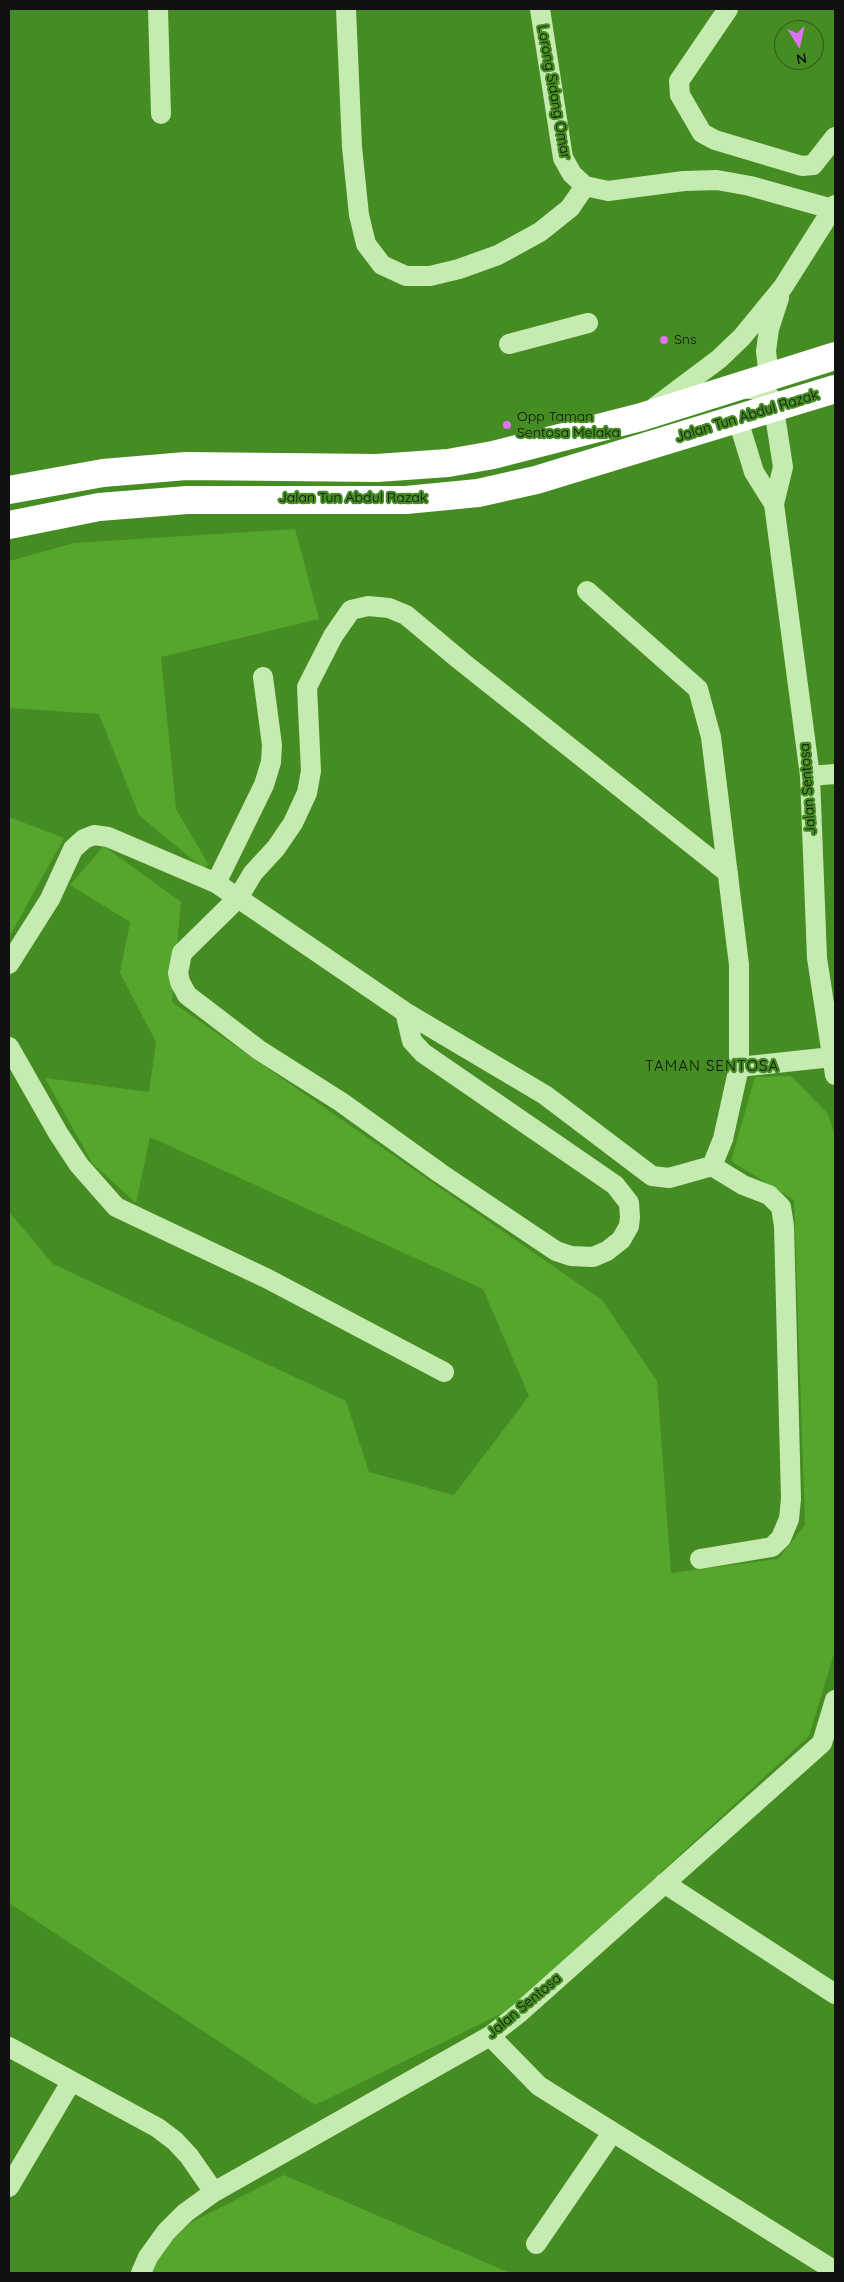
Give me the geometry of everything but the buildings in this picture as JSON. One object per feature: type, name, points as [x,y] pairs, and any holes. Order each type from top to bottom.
[{"type":"highway","points":[[13,487],[103,472],[186,466],[377,468],[448,463],[502,453],[641,417],[835,356]]},
{"type":"highway","name":"Jalan Tun Abdul Razak","points":[[9,525],[99,507],[187,500],[406,500],[478,493],[536,480],[835,389]]},
{"type":"street","points":[[158,9],[161,114]]},
{"type":"street","points":[[346,9],[352,147],[359,215],[366,244],[382,265],[406,276],[430,276],[459,270],[498,254],[540,232],[570,208],[585,186],[608,191],[684,181],[718,180],[834,207],[783,287],[742,337],[718,359],[641,417]]},
{"type":"street","name":"Lorong Sidang Omar","points":[[540,9],[563,158],[572,174],[585,186]]},
{"type":"street","points":[[728,9],[679,81],[680,95],[702,133],[715,140],[802,166],[813,165],[835,137]]},
{"type":"street","points":[[769,377],[766,351],[769,329],[783,287]]},
{"type":"street","points":[[509,344],[588,323]]},
{"type":"street","name":"Jalan Sentosa","points":[[736,388],[762,390],[770,397],[774,409],[783,467],[774,504],[810,776],[816,958],[834,1066]]},
{"type":"street","name":"Jalan Sentosa","points":[[738,420],[754,472],[774,504]]},
{"type":"street","points":[[587,590],[698,689],[711,737],[739,965],[739,1067],[722,1138],[712,1166]]},
{"type":"street","points":[[405,1012],[412,1040],[422,1053],[616,1185],[629,1203],[629,1226],[621,1240],[593,1257],[571,1256],[556,1251],[448,1178],[341,1102],[259,1050],[187,995],[180,982],[178,973],[182,953],[238,898],[253,873],[276,848],[293,823],[307,793],[311,772],[307,687],[333,636],[351,610],[368,606],[390,608],[406,615],[461,661],[728,873]]},
{"type":"street","points":[[216,883],[264,785],[271,762],[272,746],[263,677]]},
{"type":"street","points":[[810,776],[835,774]]},
{"type":"street","points":[[9,964],[50,899],[73,849],[84,839],[94,835],[108,837],[216,883],[405,1012],[545,1095],[652,1176],[669,1178],[712,1166],[743,1185],[769,1195],[781,1207],[784,1226],[791,1499],[789,1519],[781,1538],[772,1547],[700,1560]]},
{"type":"street","points":[[9,1047],[74,1157],[116,1207],[268,1279],[444,1372]]},
{"type":"street","points":[[739,1067],[834,1066]]},
{"type":"street","name":"Jalan Sentosa","points":[[141,2273],[148,2257],[166,2232],[185,2213],[214,2192],[490,2036],[518,2014],[822,1744],[835,1700]]},
{"type":"street","points":[[664,1883],[835,1994]]},
{"type":"street","points":[[490,2036],[538,2086],[835,2270]]},
{"type":"street","points":[[9,2047],[158,2128],[175,2141],[189,2156],[214,2192]]},
{"type":"street","points":[[9,2187],[71,2082]]},
{"type":"street","points":[[536,2244],[612,2133]]},
{"type":"green space","points":[[295,529],[319,619],[161,657],[176,809],[208,865],[205,867],[200,866],[139,815],[99,714],[9,708],[9,561],[74,543]]},
{"type":"green space","points":[[9,817],[64,838],[9,937]]},
{"type":"green space","points":[[104,846],[181,902],[172,1002],[602,1300],[657,1381],[671,1573],[778,1559],[805,1525],[794,1200],[731,1161],[755,1077],[791,1076],[828,1114],[835,1136],[835,1650],[809,1736],[513,2008],[315,2105],[9,1903],[9,1212],[53,1264],[346,1401],[369,1472],[454,1495],[529,1396],[483,1289],[150,1137],[136,1203],[92,1163],[45,1078],[149,1092],[156,1042],[120,973],[130,922],[70,885]]},
{"type":"green space","points":[[284,2175],[510,2273],[147,2273],[151,2259],[190,2223]]},
{"type":"place","name":"Sns","points":[[664,340]]},
{"type":"place","name":"Opp Taman Sentosa Melaka","points":[[507,425]]},
{"type":"district","name":"TAMAN SENTOSA","points":[[712,1066]]}]
